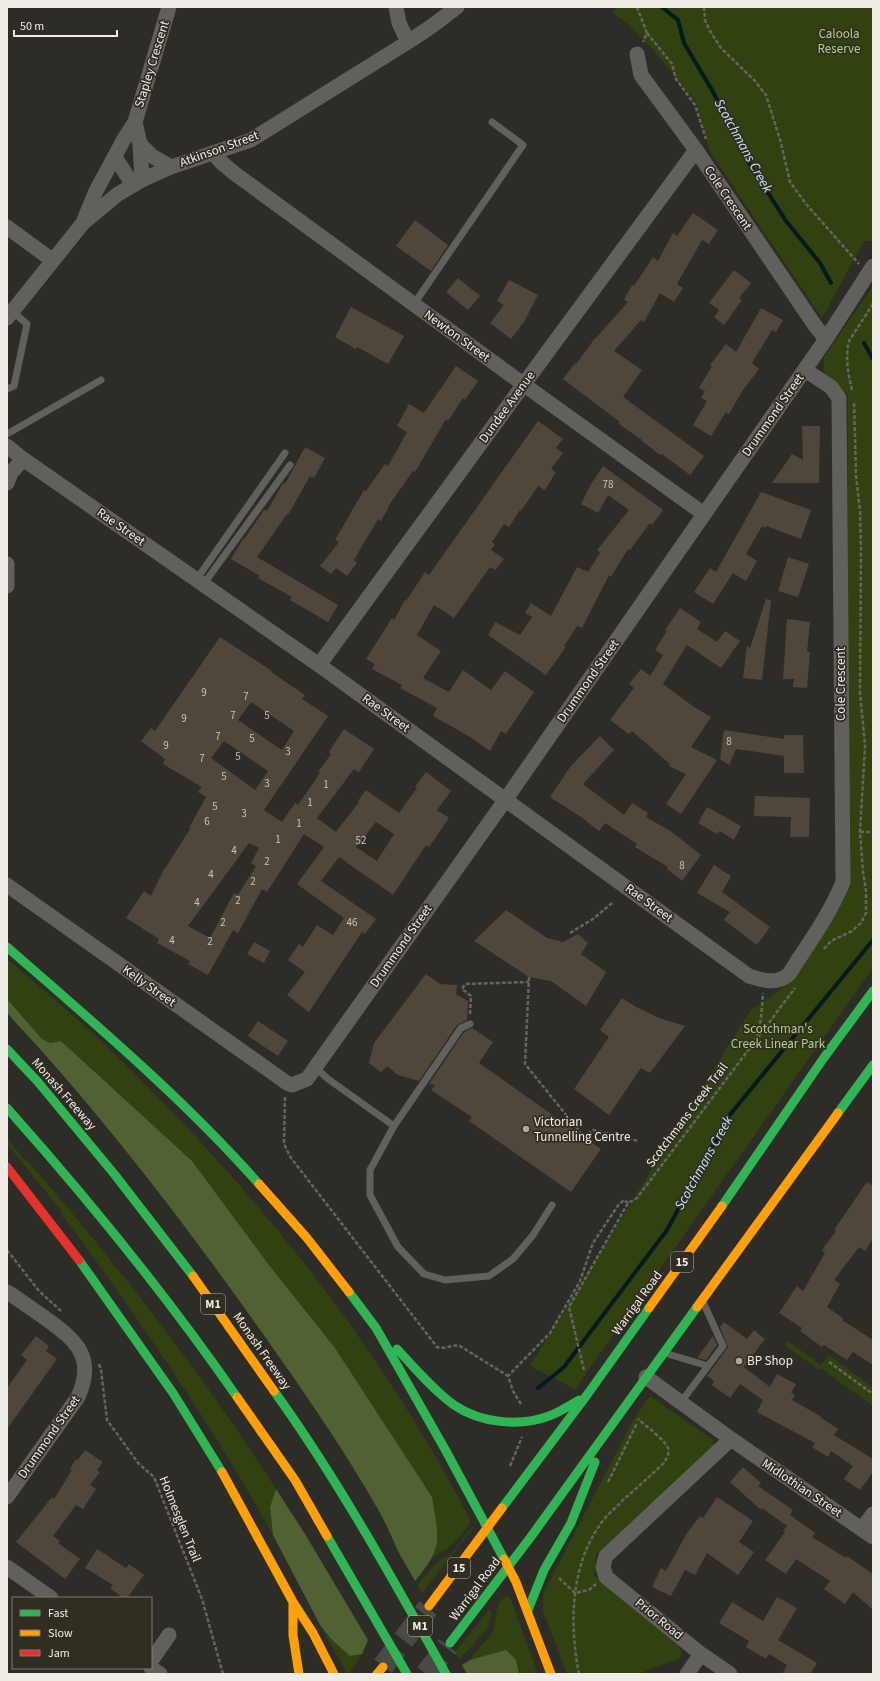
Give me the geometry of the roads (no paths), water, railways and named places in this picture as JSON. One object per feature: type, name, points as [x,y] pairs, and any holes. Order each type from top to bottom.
[{"type":"highway","points":[[7,947],[125,1049],[236,1158],[307,1238],[376,1328],[456,1406],[467,1412],[485,1418],[522,1422],[534,1420],[563,1410],[587,1395]]},
{"type":"highway","name":"Warrigal Road","points":[[430,1606],[587,1395],[707,1228],[823,1059],[873,991]]},
{"type":"highway","name":"Monash Freeway","points":[[7,1049],[38,1082],[115,1175],[184,1264],[297,1423],[393,1579],[446,1674]]},
{"type":"highway","name":"Warrigal Road","points":[[450,1643],[608,1431],[873,1064]]},
{"type":"highway","name":"M1","points":[[7,1108],[80,1191],[148,1275],[220,1372],[295,1480],[407,1674]]},
{"type":"highway","points":[[7,1167],[93,1278],[173,1393],[231,1486],[292,1602],[314,1633],[334,1674]]},
{"type":"highway","points":[[376,1328],[488,1528],[508,1567],[528,1610],[551,1674]]},
{"type":"highway","points":[[528,1610],[544,1570],[570,1523],[608,1431]]},
{"type":"highway","points":[[292,1602],[293,1635],[299,1674]]},
{"type":"street","name":"Stapley Crescent","points":[[83,223],[96,191],[135,122],[169,7]]},
{"type":"street","points":[[396,7],[399,23],[408,42]]},
{"type":"street","name":"Atkinson Street","points":[[10,315],[52,260],[83,223],[105,203],[137,183],[171,167],[214,154],[251,140],[270,130],[408,42],[457,7]]},
{"type":"street","name":"Cole Crescent","points":[[637,54],[641,75],[701,146],[816,327],[826,339]]},
{"type":"street","name":"Stapley Crescent","points":[[135,122],[140,144],[137,183]]},
{"type":"street","points":[[140,144],[152,156],[171,167]]},
{"type":"street","name":"Dundee Avenue","points":[[319,665],[523,384],[701,146]]},
{"type":"street","name":"Newton Street","points":[[214,154],[234,173],[704,514]]},
{"type":"street","points":[[115,156],[137,183]]},
{"type":"street","points":[[7,228],[52,260]]},
{"type":"street","name":"Drummond Street","points":[[289,1088],[307,1079],[506,799],[805,370],[826,339],[868,268]]},
{"type":"street","name":"Cole Crescent","points":[[764,984],[787,975],[825,920],[835,902],[843,882],[839,398],[831,388],[805,370]]},
{"type":"street","name":"Rae Street","points":[[7,446],[23,459],[319,665],[749,976],[764,984]]},
{"type":"street","points":[[7,483],[12,473],[23,459]]},
{"type":"street","points":[[7,564],[7,586]]},
{"type":"street","name":"Kelly Street","points":[[7,885],[287,1083],[289,1088]]},
{"type":"street","name":"Drummond Street","points":[[7,1292],[66,1333],[73,1340],[82,1354],[85,1375],[83,1387],[76,1400],[7,1496]]},
{"type":"street","name":"Midlothian Street","points":[[646,1377],[731,1439],[868,1533]]},
{"type":"street","name":"Prior Road","points":[[730,1674],[701,1654],[606,1577],[604,1567],[606,1556],[731,1439]]},
{"type":"street","points":[[868,1533],[873,1514]]},
{"type":"street","points":[[7,1567],[50,1597]]},
{"type":"street","points":[[152,1660],[169,1635]]},
{"type":"street","points":[[687,1674],[701,1654]]},
{"type":"lane","points":[[414,304],[523,145],[492,122]]},
{"type":"lane","points":[[7,389],[14,386],[27,324],[10,315]]},
{"type":"lane","points":[[7,434],[101,380]]},
{"type":"lane","points":[[200,582],[285,453]]},
{"type":"lane","points":[[200,582],[290,465]]},
{"type":"lane","points":[[470,1024],[461,1028],[394,1126],[370,1170],[370,1195],[398,1247],[424,1274],[445,1280],[489,1276],[513,1259],[533,1235],[552,1205]]},
{"type":"lane","points":[[315,1067],[328,1079],[394,1126]]},
{"type":"lane","points":[[681,1402],[723,1346],[702,1300]]},
{"type":"lane","points":[[664,1353],[708,1366]]},
{"type":"waterway","name":"Scotchmans Creek","points":[[662,7],[678,20],[684,43],[712,90],[749,163],[786,221],[820,263],[831,283]]},
{"type":"waterway","name":"Scotchmans Creek","points":[[864,343],[873,359]]},
{"type":"waterway","name":"Scotchmans Creek","points":[[538,1388],[564,1367],[667,1230],[728,1117],[873,940]]},
{"type":"tunnel","points":[[383,1666],[428,1608]]},
{"type":"tunnel","points":[[426,1674],[448,1646]]},
{"type":"place","name":"Victorian Tunnelling Centre","points":[[526,1129]]},
{"type":"place","name":"BP Shop","points":[[739,1361]]},
{"type":"park label","name":"Caloola Reserve","points":[[839,42]]},
{"type":"park label","name":"Scotchman's Creek Linear Park","points":[[778,1036]]}]
